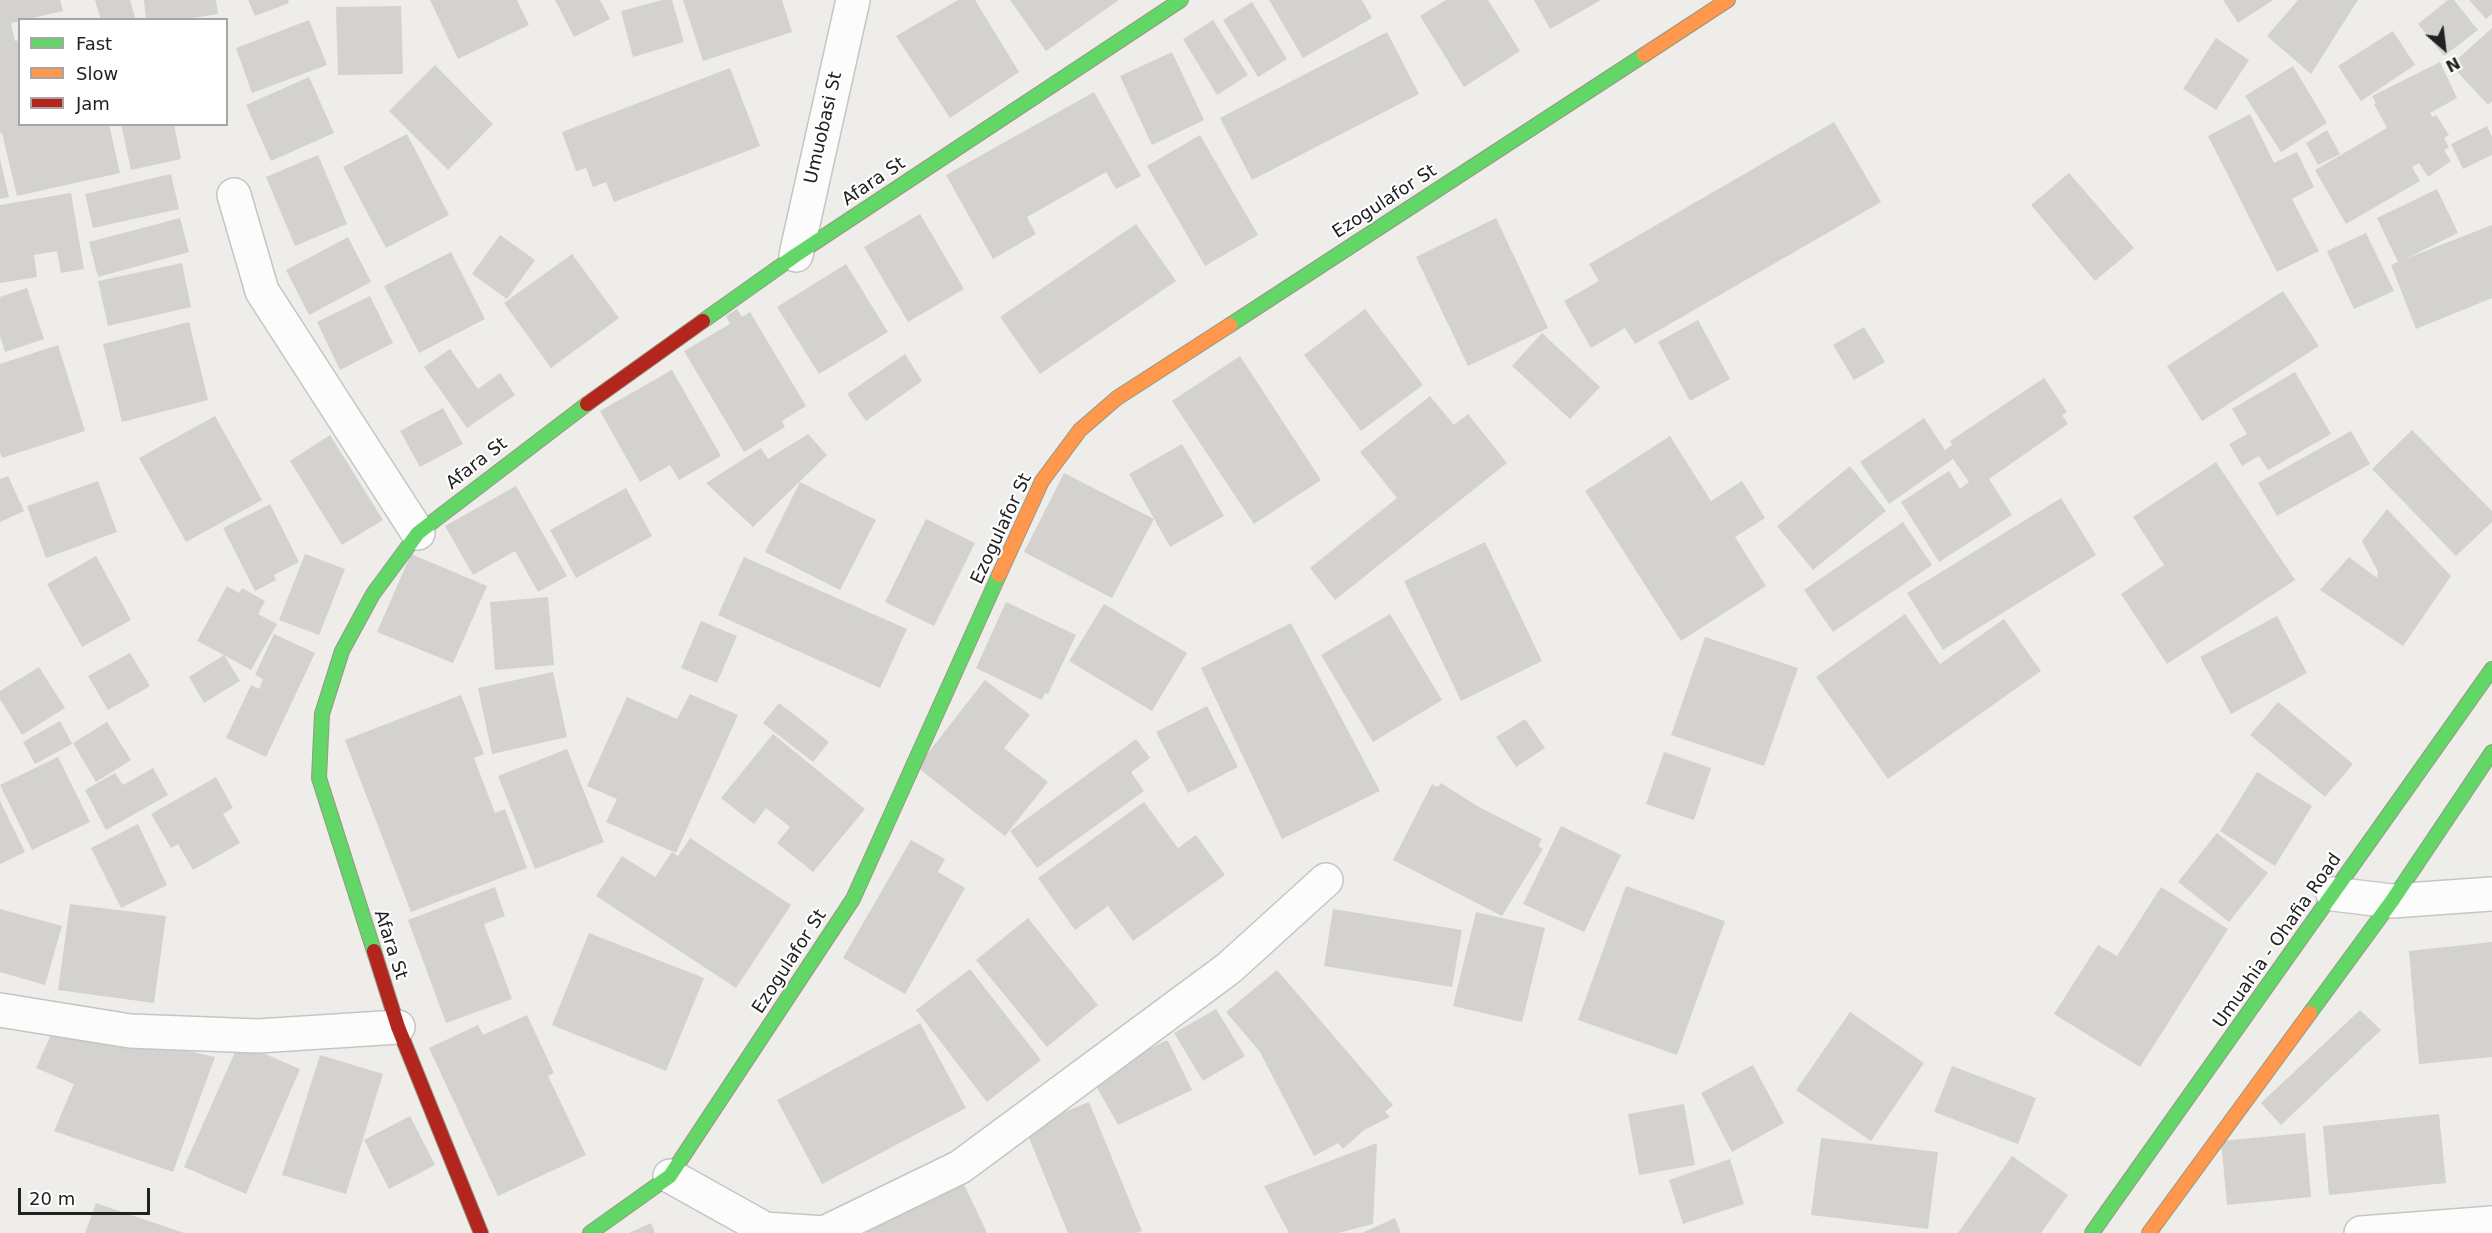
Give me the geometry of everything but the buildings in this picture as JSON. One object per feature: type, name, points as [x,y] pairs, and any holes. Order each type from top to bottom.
[{"type":"street","name":"Umuobasi St","points":[[796,255],[853,0]]},
{"type":"street","name":"Afara St","points":[[481,1233],[398,1027],[320,778],[322,714],[342,651],[373,594],[418,533],[544,435],[796,255],[1181,0]]},
{"type":"street","name":"Ezogulafor St","points":[[590,1233],[670,1176],[853,899],[1042,481],[1080,430],[1117,398],[1728,0]]},
{"type":"street","points":[[234,195],[262,291],[418,533]]},
{"type":"street","name":"Umuahia - Ohafia Road","points":[[2092,1233],[2492,669]]},
{"type":"street","points":[[2149,1233],[2392,901],[2492,752]]},
{"type":"street","points":[[670,1176],[765,1229],[824,1233],[960,1167],[1229,968],[1326,880]]},
{"type":"street","points":[[2333,894],[2392,901],[2492,894]]},
{"type":"street","points":[[0,1010],[130,1031],[258,1036],[398,1027]]},
{"type":"street","points":[[2361,1233],[2492,1223]]},
{"type":"traffic: fast","points":[[703,321],[796,255],[1181,0]]},
{"type":"traffic: fast","points":[[1230,325],[1644,55]]},
{"type":"traffic: fast","points":[[374,951],[319,778],[322,714],[342,651],[373,594],[418,533],[587,404]]},
{"type":"traffic: fast","points":[[590,1233],[670,1176],[853,899],[999,575]]},
{"type":"traffic: fast","points":[[2092,1233],[2492,669]]},
{"type":"traffic: fast","points":[[2310,1013],[2392,901],[2492,752]]},
{"type":"traffic: slow","points":[[1644,55],[1728,0]]},
{"type":"traffic: slow","points":[[999,575],[1042,481],[1080,430],[1117,398],[1230,325]]},
{"type":"traffic: slow","points":[[2149,1233],[2310,1013]]},
{"type":"traffic: jam","points":[[587,404],[703,321]]},
{"type":"traffic: jam","points":[[374,951],[398,1027],[481,1233]]}]
